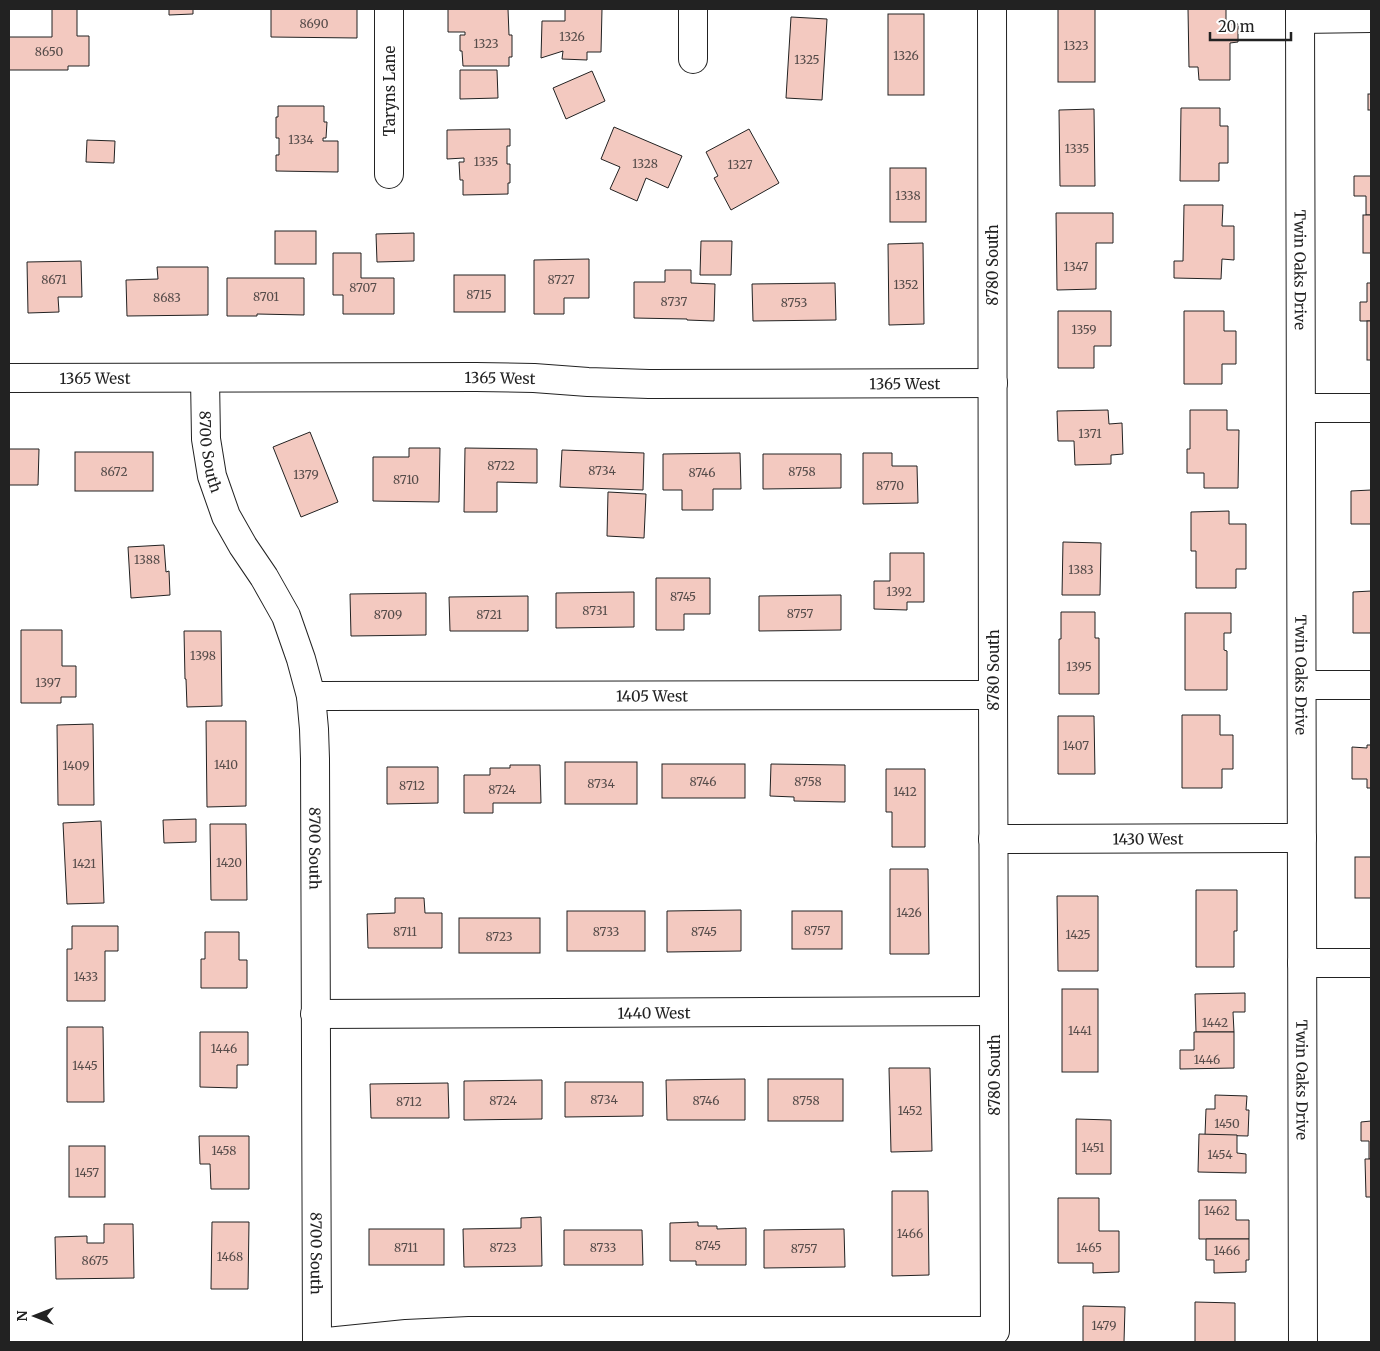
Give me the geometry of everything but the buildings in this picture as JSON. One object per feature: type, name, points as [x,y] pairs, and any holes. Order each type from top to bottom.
[{"type":"street","name":"Taryns Lane","points":[[388,9],[389,174]]},
{"type":"street","points":[[693,9],[693,59]]},
{"type":"street","name":"8780 South","points":[[712,1337],[995,1331],[992,695],[992,9]]},
{"type":"street","points":[[1300,14],[1371,18]]},
{"type":"street","name":"Twin Oaks Drive","points":[[1300,14],[1303,1342]]},
{"type":"street","name":"1365 West","points":[[9,378],[534,378],[649,384],[992,383]]},
{"type":"street","name":"8700 South","points":[[205,378],[206,439],[212,476],[226,516],[286,616],[311,696],[315,759],[317,1342]]},
{"type":"street","points":[[1301,408],[1371,408]]},
{"type":"street","points":[[1302,685],[1371,685]]},
{"type":"street","name":"1405 West","points":[[311,696],[992,695]]},
{"type":"street","name":"1430 West","points":[[993,839],[1302,838]]},
{"type":"street","points":[[1302,963],[1371,963]]},
{"type":"street","name":"1440 West","points":[[315,1014],[993,1011]]},
{"type":"street","points":[[327,1342],[406,1334],[469,1331],[712,1337]]}]
